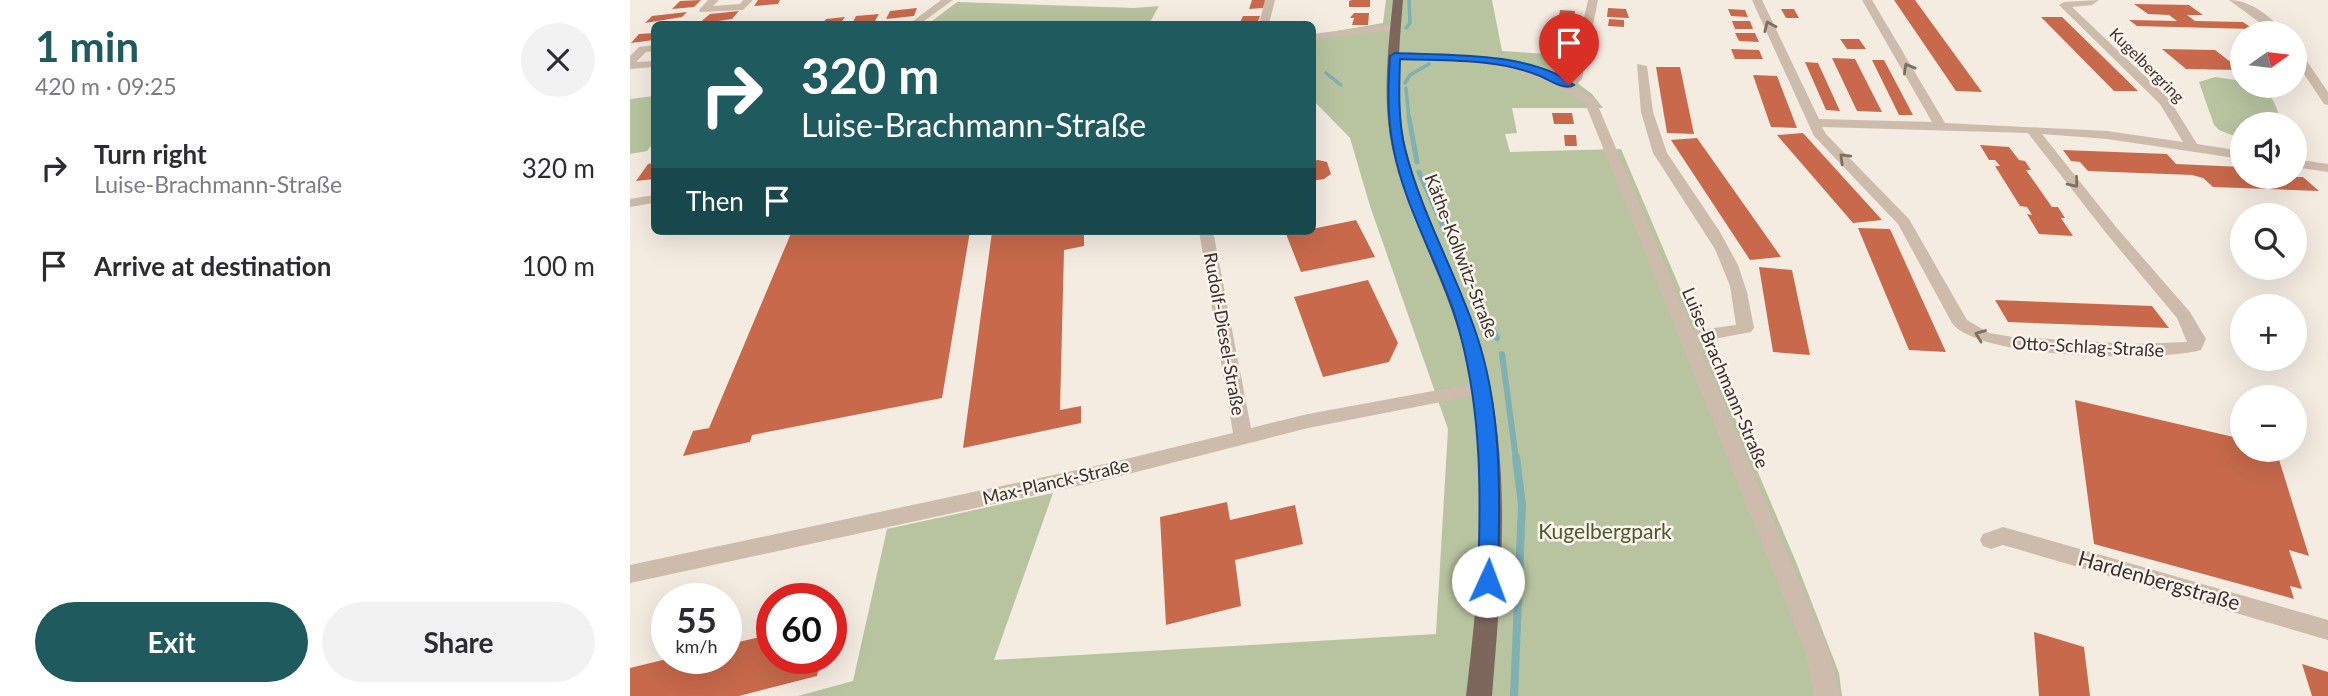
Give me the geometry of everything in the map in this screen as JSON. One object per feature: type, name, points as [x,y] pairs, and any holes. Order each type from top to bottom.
[{"type":"main road","name":"Käthe-Kollwitz-Straße","points":[[1398,0],[1395,27],[1395,124],[1404,166],[1469,334],[1482,388],[1490,455],[1486,626],[1479,696]]},
{"type":"street","points":[[714,0],[705,10],[743,7],[748,0]]},
{"type":"street","points":[[919,21],[948,0]]},
{"type":"street","points":[[1265,21],[1270,0]]},
{"type":"street","points":[[1569,85],[1576,79],[1593,0]]},
{"type":"street","name":"Otto-Schlag-Straße","points":[[1757,0],[1820,135],[1904,222],[1960,323],[1970,332],[2001,342],[2161,351],[2188,350],[2194,346],[2197,339],[2184,316],[2111,230],[2032,129]]},
{"type":"street","points":[[1867,0],[1941,127]]},
{"type":"street","name":"Kugelbergring","points":[[2094,0],[2064,5],[2165,102],[2190,146]]},
{"type":"street","points":[[2234,0],[2266,21]]},
{"type":"street","points":[[1316,37],[1395,27]]},
{"type":"street","points":[[630,64],[643,49],[651,48]]},
{"type":"street","name":"Luise-Brachmann-Straße","points":[[1395,56],[1485,59],[1530,69],[1569,85],[1590,101],[1818,654],[1827,696]]},
{"type":"street","points":[[630,64],[651,64]]},
{"type":"street","points":[[1641,66],[1652,136],[1728,260],[1736,280],[1743,312],[1745,328],[1710,336],[1687,337]]},
{"type":"street","points":[[2307,70],[2328,101]]},
{"type":"street","points":[[1814,123],[2032,129],[2230,153]]},
{"type":"street","points":[[2307,165],[2328,168]]},
{"type":"street","points":[[630,202],[651,199]]},
{"type":"street","name":"Rudolf-Diesel-Straße","points":[[1207,235],[1243,436]]},
{"type":"street","name":"Max-Planck-Straße","points":[[630,574],[1105,472],[1243,436],[1402,401],[1482,388]]},
{"type":"street","name":"Hardenbergstraße","points":[[1990,540],[2003,536],[2328,630]]},
{"type":"green space","name":"Kugelbergpark","points":[[1386,0],[1492,0],[1502,51],[1576,56],[1568,76],[1592,94],[1603,108],[1512,108],[1517,133],[1505,134],[1510,152],[1621,149],[1796,562],[1839,673],[1842,696],[798,696],[853,681],[887,529],[1053,493],[994,660],[1436,634],[1448,429],[1370,206],[1350,138],[1316,103],[1316,34],[1383,23]]},
{"type":"green space","points":[[957,2],[1134,8],[1159,6],[1151,21],[932,21]]},
{"type":"green space","points":[[2215,77],[2230,79],[2230,98],[2271,98],[2278,112],[2230,112],[2230,134],[2214,125],[2199,82]]},
{"type":"green space","points":[[651,96],[651,146],[647,151],[630,154],[630,99]]},
{"type":"building","points":[[701,0],[694,7],[672,9],[680,1]]},
{"type":"building","points":[[758,0],[780,0],[778,4],[754,6]]},
{"type":"building","points":[[1252,0],[1266,0],[1263,8],[1249,9]]},
{"type":"building","points":[[1370,0],[1370,7],[1349,7],[1349,1]]},
{"type":"building","points":[[1894,0],[1915,0],[1982,92],[1956,91]]},
{"type":"building","points":[[2134,4],[2189,5],[2203,15],[2187,15],[2195,21],[2230,22],[2230,28],[2137,26],[2129,20],[2177,21],[2169,15],[2148,14]]},
{"type":"building","points":[[917,8],[914,16],[886,19],[890,11]]},
{"type":"building","points":[[1608,8],[1626,9],[1629,18],[1607,17]]},
{"type":"building","points":[[1728,9],[1745,10],[1748,17],[1731,16]]},
{"type":"building","points":[[1781,9],[1794,9],[1799,18],[1786,18]]},
{"type":"building","points":[[1560,10],[1575,11],[1574,18],[1559,17]]},
{"type":"building","points":[[739,11],[732,19],[702,21],[710,14]]},
{"type":"building","points":[[687,12],[682,17],[645,23],[652,16]]},
{"type":"building","points":[[1354,13],[1369,13],[1368,25],[1352,25],[1354,18],[1350,18]]},
{"type":"building","points":[[879,14],[875,21],[854,21],[856,16]]},
{"type":"building","points":[[1243,16],[1260,16],[1258,21],[1240,21]]},
{"type":"building","points":[[845,17],[842,21],[824,21]]},
{"type":"building","points":[[2041,17],[2062,17],[2138,91],[2114,91]]},
{"type":"building","points":[[1609,19],[1624,20],[1624,27],[1608,26]]},
{"type":"building","points":[[1732,21],[1750,21],[1753,29],[1735,29]]},
{"type":"building","points":[[1558,26],[1569,27],[1573,34],[1557,37]]},
{"type":"building","points":[[651,33],[651,40],[631,43],[639,34]]},
{"type":"building","points":[[1735,33],[1755,33],[1759,42],[1739,41]]},
{"type":"building","points":[[1840,39],[1859,39],[1866,49],[1847,49]]},
{"type":"building","points":[[1549,42],[1565,43],[1564,50],[1548,49]]},
{"type":"building","points":[[1731,49],[1759,50],[1763,59],[1735,59]]},
{"type":"building","points":[[2162,49],[2215,50],[2230,62],[2230,70],[2186,69]]},
{"type":"building","points":[[1832,58],[1855,59],[1882,112],[1857,111]]},
{"type":"building","points":[[1872,60],[1884,60],[1913,115],[1899,115]]},
{"type":"building","points":[[1805,62],[1818,63],[1840,111],[1826,110]]},
{"type":"building","points":[[1656,67],[1680,67],[1694,134],[1667,133]]},
{"type":"building","points":[[1753,75],[1777,76],[1797,128],[1771,127]]},
{"type":"building","points":[[1552,113],[1572,113],[1574,124],[1554,124]]},
{"type":"building","points":[[1803,133],[1882,220],[1853,223],[1777,135]]},
{"type":"building","points":[[1564,135],[1576,135],[1577,146],[1565,146]]},
{"type":"building","points":[[1697,138],[1781,257],[1750,260],[1671,140]]},
{"type":"building","points":[[1980,145],[2009,147],[2019,160],[2025,161],[2031,170],[2026,170],[2052,207],[2058,207],[2065,218],[2061,218],[2073,236],[2039,234],[2027,214],[2032,215],[2027,207],[2020,206],[1995,166],[2000,166],[1995,160],[1989,160]]},
{"type":"building","points":[[2063,150],[2167,154],[2176,164],[2230,166],[2230,188],[2213,187],[2203,178],[2192,175],[2088,171],[2080,162],[2071,161]]},
{"type":"building","points":[[1316,160],[1327,162],[1331,174],[1324,179],[1316,180]]},
{"type":"building","points":[[651,164],[651,179],[636,181]]},
{"type":"building","points":[[2307,180],[2319,191],[2266,189],[2307,189]]},
{"type":"building","points":[[1356,220],[1375,257],[1301,272],[1286,235],[1316,235],[1316,228]]},
{"type":"building","points":[[1858,228],[1890,229],[1946,352],[1909,350]]},
{"type":"building","points":[[790,235],[969,235],[942,398],[752,435],[750,442],[683,456],[693,431],[709,428]]},
{"type":"building","points":[[992,235],[1084,235],[1084,246],[1064,250],[1060,410],[1081,406],[1081,423],[963,448]]},
{"type":"building","points":[[1759,267],[1792,270],[1810,355],[1773,352]]},
{"type":"building","points":[[1368,280],[1398,343],[1389,362],[1323,377],[1294,297]]},
{"type":"building","points":[[1995,300],[2152,306],[2169,328],[2008,322]]},
{"type":"building","points":[[2075,400],[2230,436],[2230,462],[2280,462],[2309,556],[2289,550],[2302,589],[2290,586],[2294,599],[2094,544]]},
{"type":"building","points":[[1227,502],[1230,520],[1295,505],[1303,544],[1235,560],[1241,606],[1166,625],[1160,517]]},
{"type":"building","points":[[2034,632],[2084,647],[2090,696],[2039,696]]},
{"type":"building","points":[[756,638],[756,674],[817,676],[739,696],[630,696],[630,668],[651,663],[651,674],[742,674],[742,641]]},
{"type":"building","points":[[2302,664],[2328,672],[2328,696],[2312,696]]},
{"type":"waterway","points":[[1406,28],[1410,23],[1409,0]]},
{"type":"waterway","points":[[1405,83],[1410,75],[1429,64]]},
{"type":"waterway","points":[[1326,73],[1341,85]]},
{"type":"waterway","points":[[1406,88],[1409,120]]},
{"type":"waterway","points":[[1409,118],[1417,162]]},
{"type":"waterway","points":[[1419,172],[1462,270]]},
{"type":"waterway","points":[[1462,268],[1497,338]]},
{"type":"waterway","points":[[1502,354],[1516,459]]},
{"type":"waterway","points":[[1514,696],[1522,505],[1516,457]]},
{"type":"route","points":[[1488,581],[1491,489],[1485,405],[1469,334],[1406,176],[1395,124],[1395,56],[1485,59],[1530,69],[1569,85]]}]
